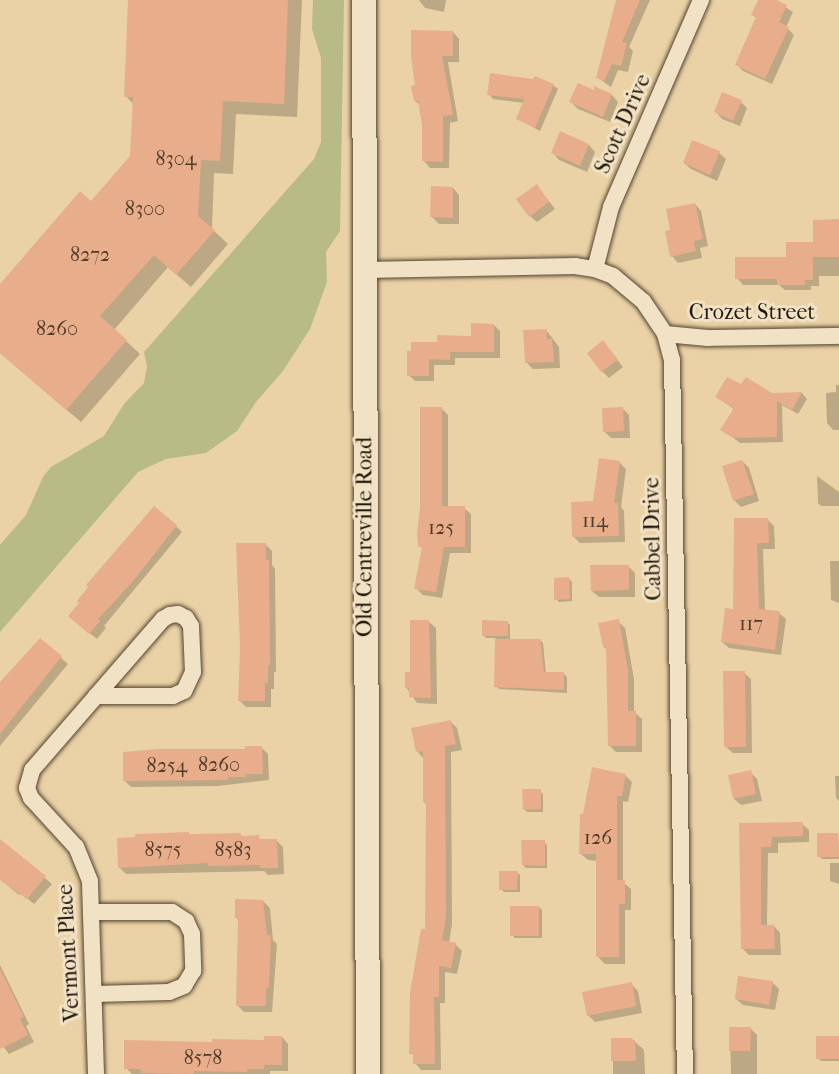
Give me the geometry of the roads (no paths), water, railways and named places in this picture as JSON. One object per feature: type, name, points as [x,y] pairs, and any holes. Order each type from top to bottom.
[{"type":"street","name":"Old Centreville Road","points":[[364,0],[368,1074]]},
{"type":"street","name":"Scott Drive","points":[[595,269],[611,207],[701,0]]},
{"type":"street","name":"Cabbel Drive","points":[[364,270],[575,266],[595,269],[613,276],[643,301],[665,334],[672,360],[685,1074]]},
{"type":"street","name":"Crozet Street","points":[[665,334],[708,338],[839,336]]},
{"type":"street","name":"Vermont Place","points":[[96,696],[173,696],[184,691],[193,672],[191,626],[186,618],[170,615],[163,619],[96,696],[32,770],[27,788],[31,798],[76,846],[90,881],[93,912],[96,1074]]},
{"type":"street","points":[[93,912],[172,912],[186,921],[192,933],[193,971],[184,986],[169,992],[95,994]]}]
